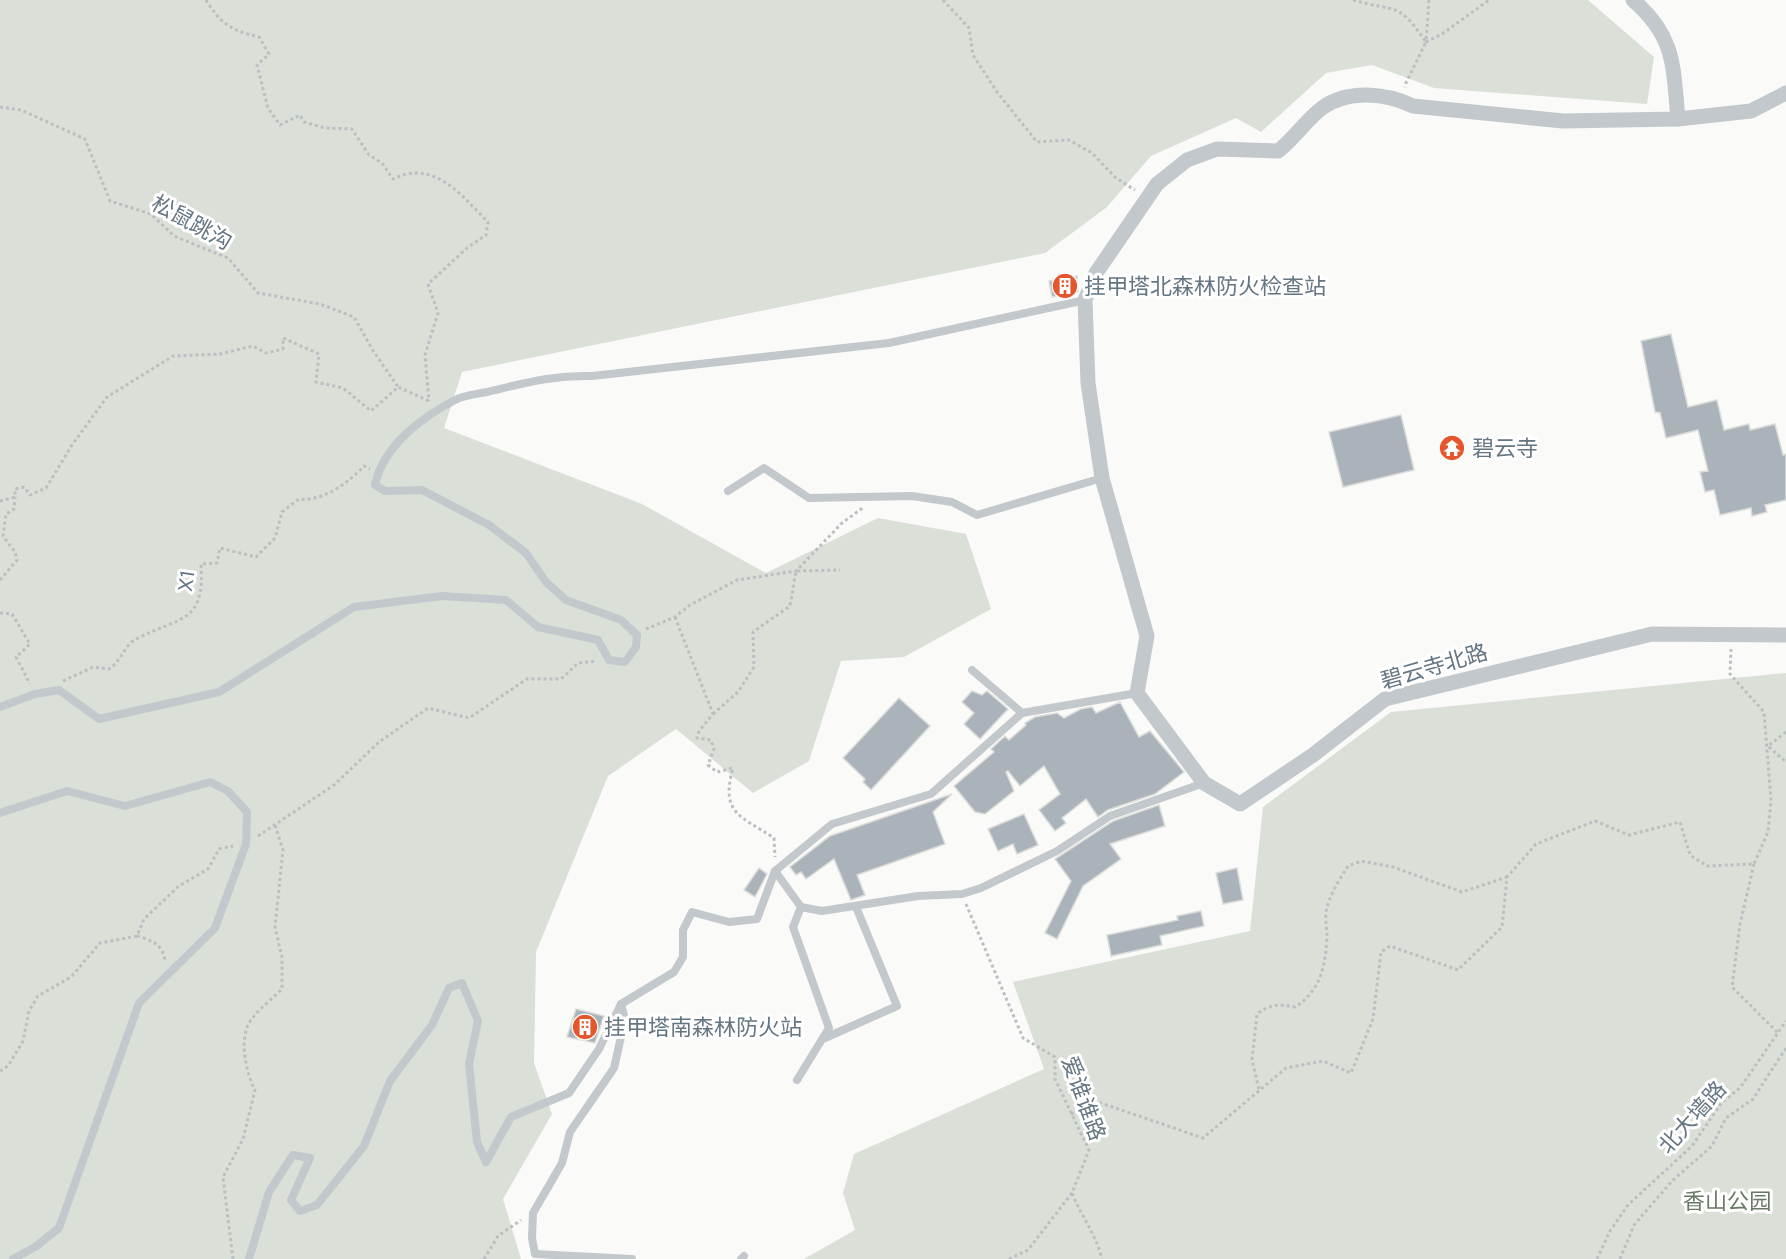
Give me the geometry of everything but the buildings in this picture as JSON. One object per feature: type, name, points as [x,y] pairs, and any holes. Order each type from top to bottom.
[{"type":"street","points":[[1633,0],[1651,17],[1669,45],[1678,119]]},
{"type":"street","points":[[1137,693],[1147,636],[1102,478],[1089,383],[1085,300],[1096,273],[1156,184],[1187,160],[1217,149],[1278,151],[1322,108],[1348,96],[1376,95],[1402,100],[1413,106],[1563,121],[1678,119],[1751,111],[1786,93]]},
{"type":"street","name":"碧云寺北路","points":[[1137,693],[1204,783],[1240,804],[1313,755],[1385,699],[1652,634],[1786,635]]},
{"type":"lane","points":[[0,707],[35,694],[59,690],[99,719],[219,692],[354,607],[442,596],[506,600],[538,627],[598,640],[609,660],[625,662],[636,647],[637,635],[621,620],[566,600],[546,582],[526,554],[489,525],[422,490],[385,491],[375,484],[387,453],[428,415],[444,408],[456,399],[559,375],[592,376],[889,343],[1085,300]]},
{"type":"lane","points":[[728,491],[764,468],[809,498],[912,496],[952,502],[977,515],[1102,478]]},
{"type":"lane","points":[[972,670],[1022,713]]},
{"type":"lane","points":[[249,1259],[270,1192],[293,1155],[310,1158],[291,1200],[300,1211],[317,1205],[364,1146],[390,1081],[432,1025],[449,988],[462,983],[478,1021],[469,1064],[477,1142],[486,1162],[511,1117],[569,1093],[599,1049],[621,1004],[674,972],[683,957],[682,930],[692,912],[729,922],[757,919],[775,871],[832,824],[931,794],[1022,713],[1137,693]]},
{"type":"lane","points":[[0,813],[67,791],[124,806],[210,782],[228,791],[247,812],[246,844],[214,928],[139,1003],[59,1228],[35,1247],[13,1259]]},
{"type":"lane","points":[[775,871],[801,907],[822,911],[918,896],[962,894],[981,888],[1057,851],[1110,816],[1204,783]]},
{"type":"lane","points":[[825,1038],[897,1006],[856,906]]},
{"type":"lane","points":[[796,1080],[825,1038],[829,1028],[793,927],[801,907]]},
{"type":"lane","points":[[621,1004],[625,1018],[614,1068],[570,1132],[562,1163],[532,1213],[531,1238],[535,1254],[632,1259]]},
{"type":"path","points":[[206,0],[215,14],[235,31],[259,37],[269,54],[257,65],[268,108],[280,125],[300,116],[304,122],[325,128],[352,129],[369,155],[382,163],[393,179],[409,171],[431,173],[460,194],[488,222],[486,235],[460,254],[428,284],[438,313],[425,355],[429,401]]},
{"type":"path","points":[[943,0],[969,28],[972,55],[997,92],[1037,142],[1070,140],[1092,153],[1116,178],[1147,198]]},
{"type":"path","points":[[1353,0],[1394,6],[1411,19],[1426,42]]},
{"type":"path","points":[[1402,100],[1405,82],[1426,42],[1429,0]]},
{"type":"path","points":[[1426,42],[1442,34],[1489,0]]},
{"type":"path","name":"松鼠跳沟","points":[[0,106],[21,110],[85,139],[110,201],[152,214],[174,236],[228,258],[258,293],[320,304],[354,317],[398,387]]},
{"type":"path","points":[[0,580],[17,560],[15,552],[3,536],[6,514],[14,509],[15,489],[24,487],[30,495],[46,488],[72,445],[107,397],[173,356],[220,354],[254,346],[266,353],[283,349],[283,338],[319,354],[316,382],[343,388],[371,411],[398,387],[444,408]]},
{"type":"path","name":"X1","points":[[35,694],[93,667],[109,669],[119,663],[134,639],[150,635],[187,615],[200,603],[203,589],[201,564],[218,563],[220,548],[256,557],[275,538],[282,512],[300,499],[311,500],[325,494],[352,478],[364,466],[378,472]]},
{"type":"path","points":[[0,501],[15,497]]},
{"type":"path","points":[[775,871],[774,838],[739,818],[731,805],[728,785],[734,768],[717,772],[708,765],[714,748],[711,740],[697,738],[699,731],[712,714],[738,692],[754,667],[753,632],[790,606],[796,571],[842,523],[879,498]]},
{"type":"path","points":[[637,635],[675,617],[690,605],[737,580],[796,571],[840,570]]},
{"type":"path","points":[[0,613],[12,614],[30,644],[16,657],[35,694]]},
{"type":"path","points":[[675,617],[712,714]]},
{"type":"path","points":[[1732,636],[1730,674],[1764,712],[1771,800],[1768,832],[1754,864],[1740,924],[1732,987],[1778,1033]]},
{"type":"path","points":[[137,936],[144,920],[179,886],[208,869],[219,849],[246,844],[275,825],[334,785],[379,742],[428,708],[469,718],[527,679],[561,679],[578,663],[609,660]]},
{"type":"path","points":[[1768,746],[1786,732]]},
{"type":"path","points":[[1768,746],[1786,762]]},
{"type":"path","points":[[1259,1090],[1252,1060],[1257,1014],[1264,1008],[1281,1004],[1295,1007],[1305,1001],[1318,985],[1325,959],[1326,912],[1348,866],[1361,861],[1393,867],[1462,892],[1507,877],[1536,844],[1595,820],[1629,836],[1680,822],[1690,855],[1707,866],[1754,864]]},
{"type":"path","points":[[233,1259],[223,1177],[243,1139],[255,1090],[247,1075],[246,1043],[249,1022],[282,989],[282,957],[275,927],[283,850],[275,825]]},
{"type":"path","points":[[1071,1114],[1101,1102],[1203,1138],[1286,1068],[1323,1061],[1351,1073],[1373,1019],[1381,952],[1390,946],[1458,970],[1502,927],[1507,877]]},
{"type":"path","name":"爱谁谁路","points":[[962,894],[1023,1038],[1055,1057],[1055,1079],[1089,1150],[1072,1193],[1028,1250],[1009,1259]]},
{"type":"path","points":[[0,1071],[8,1066],[23,1041],[29,1011],[38,996],[71,977],[100,943],[137,936],[155,941],[165,955],[167,975]]},
{"type":"path","name":"北大墙路","points":[[1597,1259],[1610,1231],[1628,1205],[1692,1146],[1722,1102],[1740,1088],[1786,1021]]},
{"type":"path","points":[[1620,1259],[1634,1225],[1672,1181],[1712,1146],[1726,1118],[1753,1099],[1786,1048]]},
{"type":"path","points":[[1072,1193],[1081,1215],[1096,1237],[1102,1259]]},
{"type":"path","points":[[484,1259],[498,1236],[532,1213]]},
{"type":"green space","points":[[0,0],[1588,0],[1654,57],[1647,104],[1434,88],[1372,65],[1326,73],[1261,132],[1236,118],[1151,156],[1107,207],[1045,253],[462,372],[444,428],[642,504],[766,573],[878,518],[966,534],[991,609],[904,657],[841,661],[809,761],[753,793],[676,729],[608,776],[536,952],[534,1063],[552,1114],[503,1199],[521,1259],[0,1259]]},
{"type":"green space","name":"香山公园","points":[[1786,673],[1786,1259],[804,1259],[855,1230],[843,1193],[854,1154],[1044,1069],[1013,982],[1250,931],[1263,807],[1391,712]]},
{"type":"place","name":"挂甲塔北森林防火检查站","points":[[1065,286]]},
{"type":"place","name":"碧云寺","points":[[1452,448]]},
{"type":"place","name":"挂甲塔南森林防火站","points":[[585,1027]]}]
